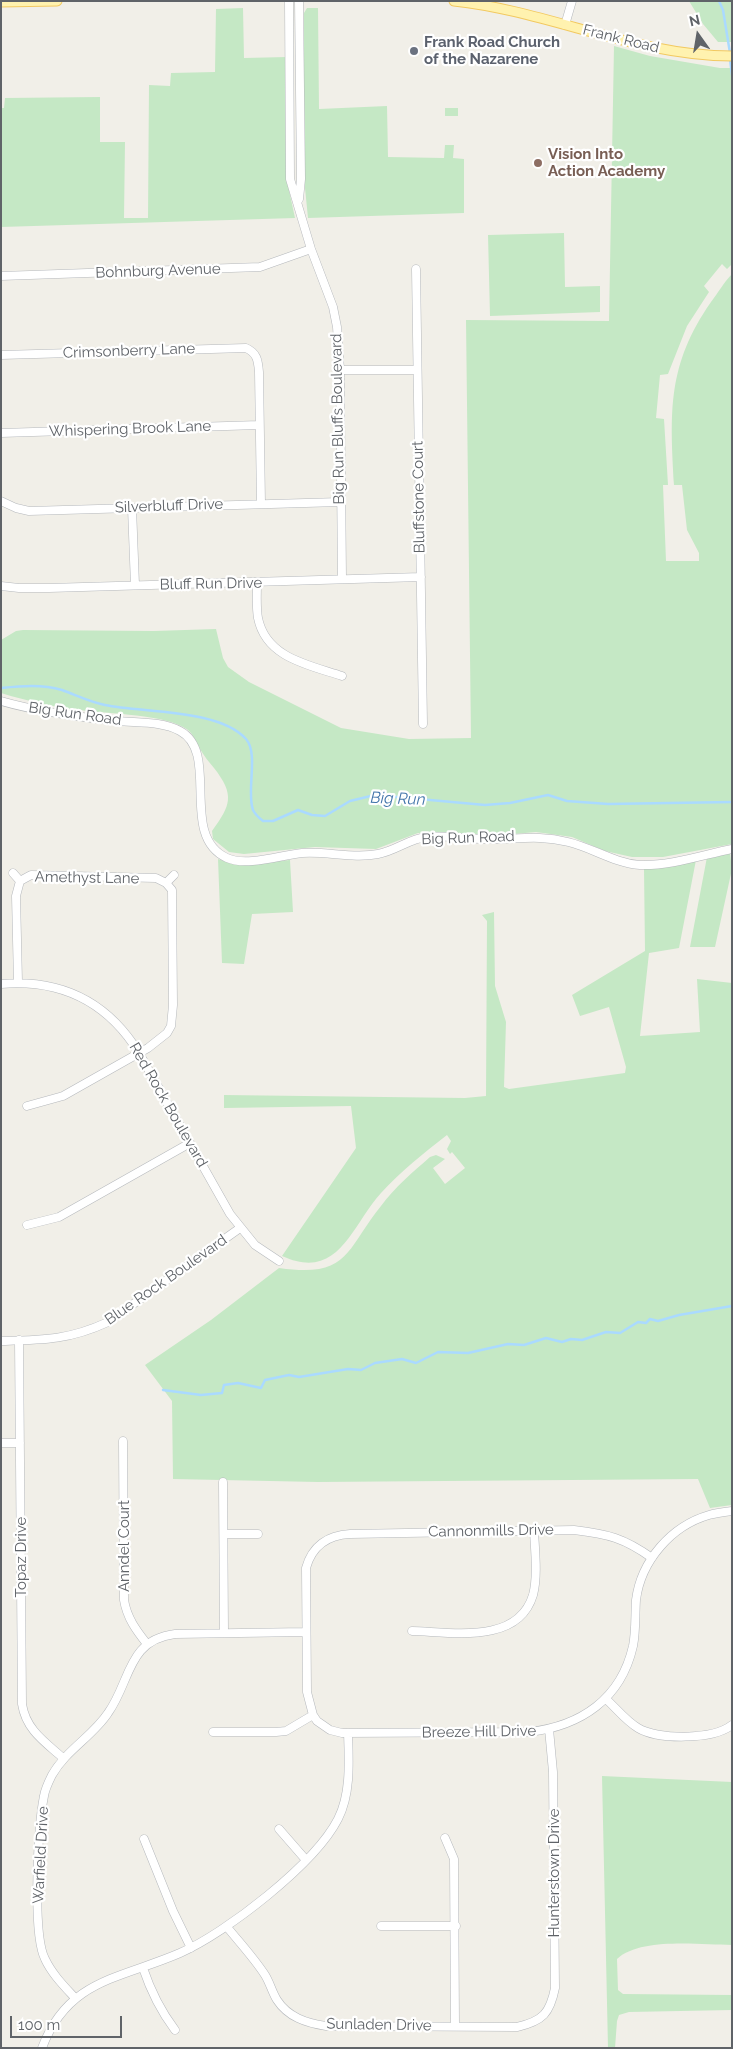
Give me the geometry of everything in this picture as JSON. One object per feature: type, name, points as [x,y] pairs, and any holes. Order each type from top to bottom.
[{"type":"main road","points":[[1,2],[57,1]]},
{"type":"main road","name":"Frank Road","points":[[454,1],[506,9],[653,48],[713,56],[732,56]]},
{"type":"street","name":"Big Run Bluffs Boulevard","points":[[290,1],[290,179],[299,204],[310,249],[333,307],[337,327],[340,370],[342,579]]},
{"type":"street","name":"Big Run Bluffs Boulevard","points":[[299,204],[301,179],[300,1]]},
{"type":"street","points":[[565,25],[572,1]]},
{"type":"street","name":"Bohnburg Avenue","points":[[1,276],[260,267],[310,249]]},
{"type":"street","name":"Bluffstone Court","points":[[416,269],[423,724]]},
{"type":"street","name":"Crimsonberry Lane","points":[[1,355],[246,348],[258,358],[259,425]]},
{"type":"street","points":[[340,370],[417,370]]},
{"type":"street","points":[[259,425],[261,504]]},
{"type":"street","name":"Whispering Brook Lane","points":[[1,433],[259,425]]},
{"type":"street","name":"Silverbluff Drive","points":[[1,500],[16,508],[29,510],[340,502]]},
{"type":"street","points":[[132,508],[135,585]]},
{"type":"street","name":"Bluff Run Drive","points":[[1,586],[19,588],[257,583],[421,577]]},
{"type":"street","points":[[257,583],[258,617],[262,632],[270,645],[290,659],[342,676]]},
{"type":"street","name":"Big Run Road","points":[[1,701],[75,716],[152,724],[179,730],[190,740],[196,752],[200,779],[202,824],[207,838],[220,854],[234,861],[248,861],[310,852],[354,855],[379,854],[418,838],[438,836],[485,839],[545,837],[571,842],[617,860],[642,865],[665,863],[732,849]]},
{"type":"street","points":[[13,873],[20,882]]},
{"type":"street","points":[[27,1106],[62,1096],[139,1053],[167,1033],[173,1019],[172,890],[166,883],[174,875]]},
{"type":"street","name":"Amethyst Lane","points":[[18,982],[16,896],[20,882],[31,876],[156,878],[166,883]]},
{"type":"street","name":"Red Rock Boulevard","points":[[1,984],[18,982],[37,983],[54,987],[75,994],[94,1004],[114,1020],[130,1038],[139,1053],[230,1214],[255,1245],[280,1261]]},
{"type":"street","points":[[27,1225],[59,1217],[190,1143]]},
{"type":"street","name":"Blue Rock Boulevard","points":[[1,1341],[50,1340],[70,1337],[89,1331],[108,1322],[240,1228]]},
{"type":"street","name":"Topaz Drive","points":[[19,1340],[22,1704],[24,1714],[34,1732],[64,1758]]},
{"type":"street","points":[[1,1442],[20,1443]]},
{"type":"street","name":"Anndel Court","points":[[123,1442],[124,1600],[130,1620],[147,1644]]},
{"type":"street","points":[[223,1482],[224,1633]]},
{"type":"street","name":"Breeze Hill Drive","points":[[313,1715],[317,1721],[330,1730],[348,1733],[530,1732],[549,1729],[581,1718],[606,1699],[618,1683],[628,1663],[634,1645],[636,1600],[642,1578],[652,1558],[664,1543],[687,1524],[710,1515],[732,1511]]},
{"type":"street","name":"Cannonmills Drive","points":[[305,1632],[306,1568],[312,1553],[324,1541],[332,1537],[350,1534],[574,1530],[608,1534],[640,1549],[652,1558]]},
{"type":"street","points":[[412,1631],[486,1632],[511,1625],[528,1606],[533,1595],[535,1582],[534,1531]]},
{"type":"street","points":[[224,1534],[258,1534]]},
{"type":"street","points":[[147,1644],[165,1635],[305,1632],[307,1692],[313,1715],[286,1731],[213,1732]]},
{"type":"street","name":"Warfield Drive","points":[[75,1998],[44,1959],[38,1928],[39,1828],[44,1794],[52,1775],[64,1758],[108,1714],[131,1665],[147,1644]]},
{"type":"street","points":[[606,1699],[636,1727],[646,1732],[667,1735],[711,1735],[726,1730],[732,1725]]},
{"type":"street","name":"Hunterstown Drive","points":[[545,2015],[552,2002],[555,1988],[553,1772],[549,1729]]},
{"type":"street","points":[[42,2048],[48,2031],[75,1998],[100,1982],[143,1968],[191,1948],[227,1927],[306,1860],[324,1841],[338,1818],[346,1794],[348,1733]]},
{"type":"street","points":[[278,1829],[306,1860]]},
{"type":"street","points":[[445,1838],[454,1859],[456,1926],[455,2026]]},
{"type":"street","points":[[144,1839],[173,1911],[191,1948]]},
{"type":"street","points":[[381,1926],[456,1926]]},
{"type":"street","name":"Sunladen Drive","points":[[227,1927],[266,1977],[276,1999],[284,2008],[300,2020],[326,2026],[517,2026],[532,2023],[545,2015]]},
{"type":"street","points":[[143,1968],[151,1993],[161,2012],[174,2030]]},
{"type":"street","points":[[545,2015],[551,2022]]},
{"type":"green space","points":[[689,1],[732,1],[732,42],[718,42],[703,24]]},
{"type":"green space","points":[[243,8],[244,58],[287,57],[287,181],[295,218],[1,227],[1,108],[4,108],[5,98],[100,97],[100,142],[125,142],[124,218],[148,218],[149,85],[170,86],[171,73],[215,72],[216,9]]},
{"type":"green space","points":[[307,8],[318,8],[319,109],[387,106],[388,157],[444,158],[445,145],[454,145],[453,158],[464,159],[464,213],[308,218],[304,178],[304,13]]},
{"type":"green space","points":[[614,46],[650,56],[720,68],[732,68],[732,264],[727,269],[722,264],[704,286],[709,292],[687,326],[668,374],[660,375],[656,418],[664,419],[668,485],[663,485],[666,561],[699,561],[699,553],[687,530],[682,485],[674,485],[672,412],[674,390],[686,347],[697,325],[732,274],[732,844],[663,857],[632,857],[605,851],[572,837],[536,832],[502,835],[418,833],[376,849],[315,847],[244,854],[229,852],[213,839],[212,831],[227,807],[228,793],[221,777],[188,730],[166,721],[152,718],[60,707],[1,693],[1,640],[16,631],[23,630],[154,631],[216,629],[223,658],[228,667],[249,682],[341,728],[409,739],[471,738],[466,320],[609,321]]},
{"type":"green space","points":[[445,108],[458,108],[458,116],[445,116]]},
{"type":"green space","points":[[564,233],[565,287],[600,286],[600,312],[490,316],[488,235]]},
{"type":"green space","points":[[730,853],[732,869],[715,947],[690,947],[707,857]]},
{"type":"green space","points":[[218,859],[235,865],[290,860],[293,912],[252,914],[244,964],[222,963]]},
{"type":"green space","points":[[696,860],[679,948],[649,953],[640,1036],[700,1032],[697,979],[732,983],[732,1505],[710,1508],[698,1479],[318,1482],[173,1479],[172,1401],[145,1365],[211,1320],[279,1268],[319,1269],[333,1265],[343,1258],[386,1199],[430,1157],[436,1155],[445,1159],[433,1168],[445,1184],[465,1168],[452,1152],[450,1154],[447,1149],[451,1141],[447,1135],[421,1155],[381,1193],[342,1247],[330,1256],[317,1262],[301,1262],[282,1256],[356,1148],[351,1106],[224,1108],[224,1095],[465,1098],[486,1096],[487,921],[482,915],[494,912],[495,986],[506,1022],[504,1087],[509,1089],[625,1073],[626,1067],[609,1007],[580,1016],[572,995],[645,951],[644,869]]},
{"type":"green space","points":[[602,1776],[732,1782],[732,1945],[655,1945],[628,1952],[617,1959],[618,1990],[623,1994],[732,1995],[732,2010],[629,2012],[619,2015],[615,2048],[608,2048]]},
{"type":"waterway","points":[[719,1],[723,10],[730,53]]},
{"type":"waterway","points":[[730,59],[732,75]]},
{"type":"waterway","name":"Big Run","points":[[1,688],[32,686],[54,688],[105,705],[200,717],[234,729],[246,739],[250,746],[252,754],[251,802],[253,810],[263,821],[273,821],[298,810],[312,815],[325,816],[350,801],[375,795],[485,805],[510,803],[548,795],[567,801],[608,804],[732,802]]},
{"type":"waterway","points":[[163,1390],[201,1395],[222,1393],[224,1385],[238,1383],[261,1388],[265,1380],[289,1375],[299,1377],[348,1369],[361,1370],[375,1363],[402,1359],[416,1363],[438,1352],[468,1353],[508,1344],[524,1345],[546,1338],[562,1342],[571,1339],[582,1340],[606,1332],[620,1333],[638,1322],[646,1323],[650,1319],[658,1321],[679,1315],[732,1306]]},
{"type":"place","name":"Frank Road Church of the Nazarene","points":[[414,51]]},
{"type":"place","name":"Vision Into Action Academy","points":[[538,163]]}]
